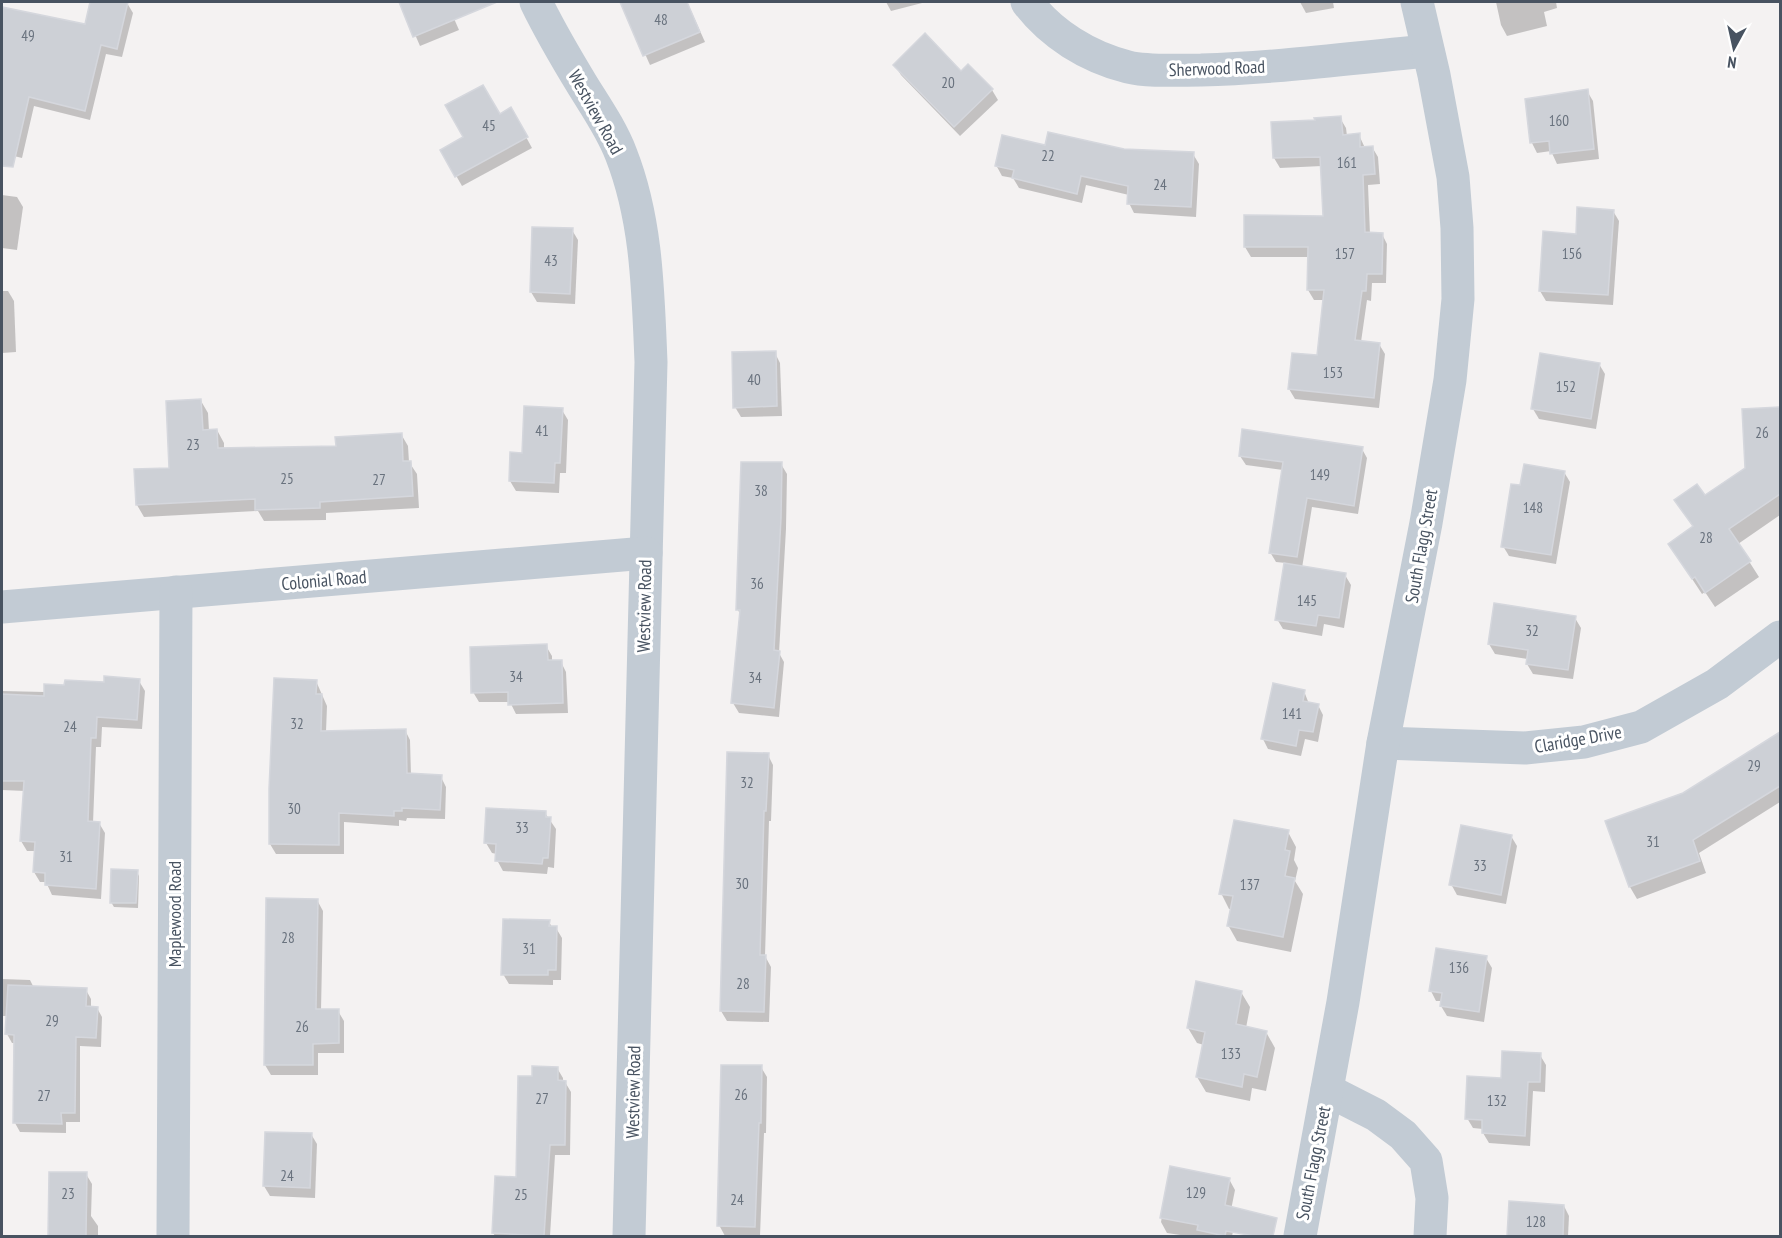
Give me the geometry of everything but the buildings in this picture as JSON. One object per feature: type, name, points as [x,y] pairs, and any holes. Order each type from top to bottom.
[{"type":"street","name":"Westview Road","points":[[536,2],[620,152],[636,197],[643,240],[651,362],[629,1236]]},
{"type":"street","name":"Sherwood Road","points":[[1027,2],[1036,14],[1074,46],[1129,68],[1248,69],[1428,51]]},
{"type":"street","name":"South Flagg Street","points":[[1300,1236],[1327,1090],[1383,743],[1450,380],[1458,299],[1457,228],[1453,177],[1417,2]]},
{"type":"street","name":"Colonial Road","points":[[2,607],[646,553]]},
{"type":"street","name":"Maplewood Road","points":[[173,1236],[176,592]]},
{"type":"street","name":"Claridge Drive","points":[[1383,743],[1525,748],[1584,742],[1641,727],[1717,684],[1780,637]]},
{"type":"street","name":"South Flagg Street","points":[[1327,1090],[1376,1114],[1404,1135],[1426,1161],[1432,1198],[1430,1236]]}]
